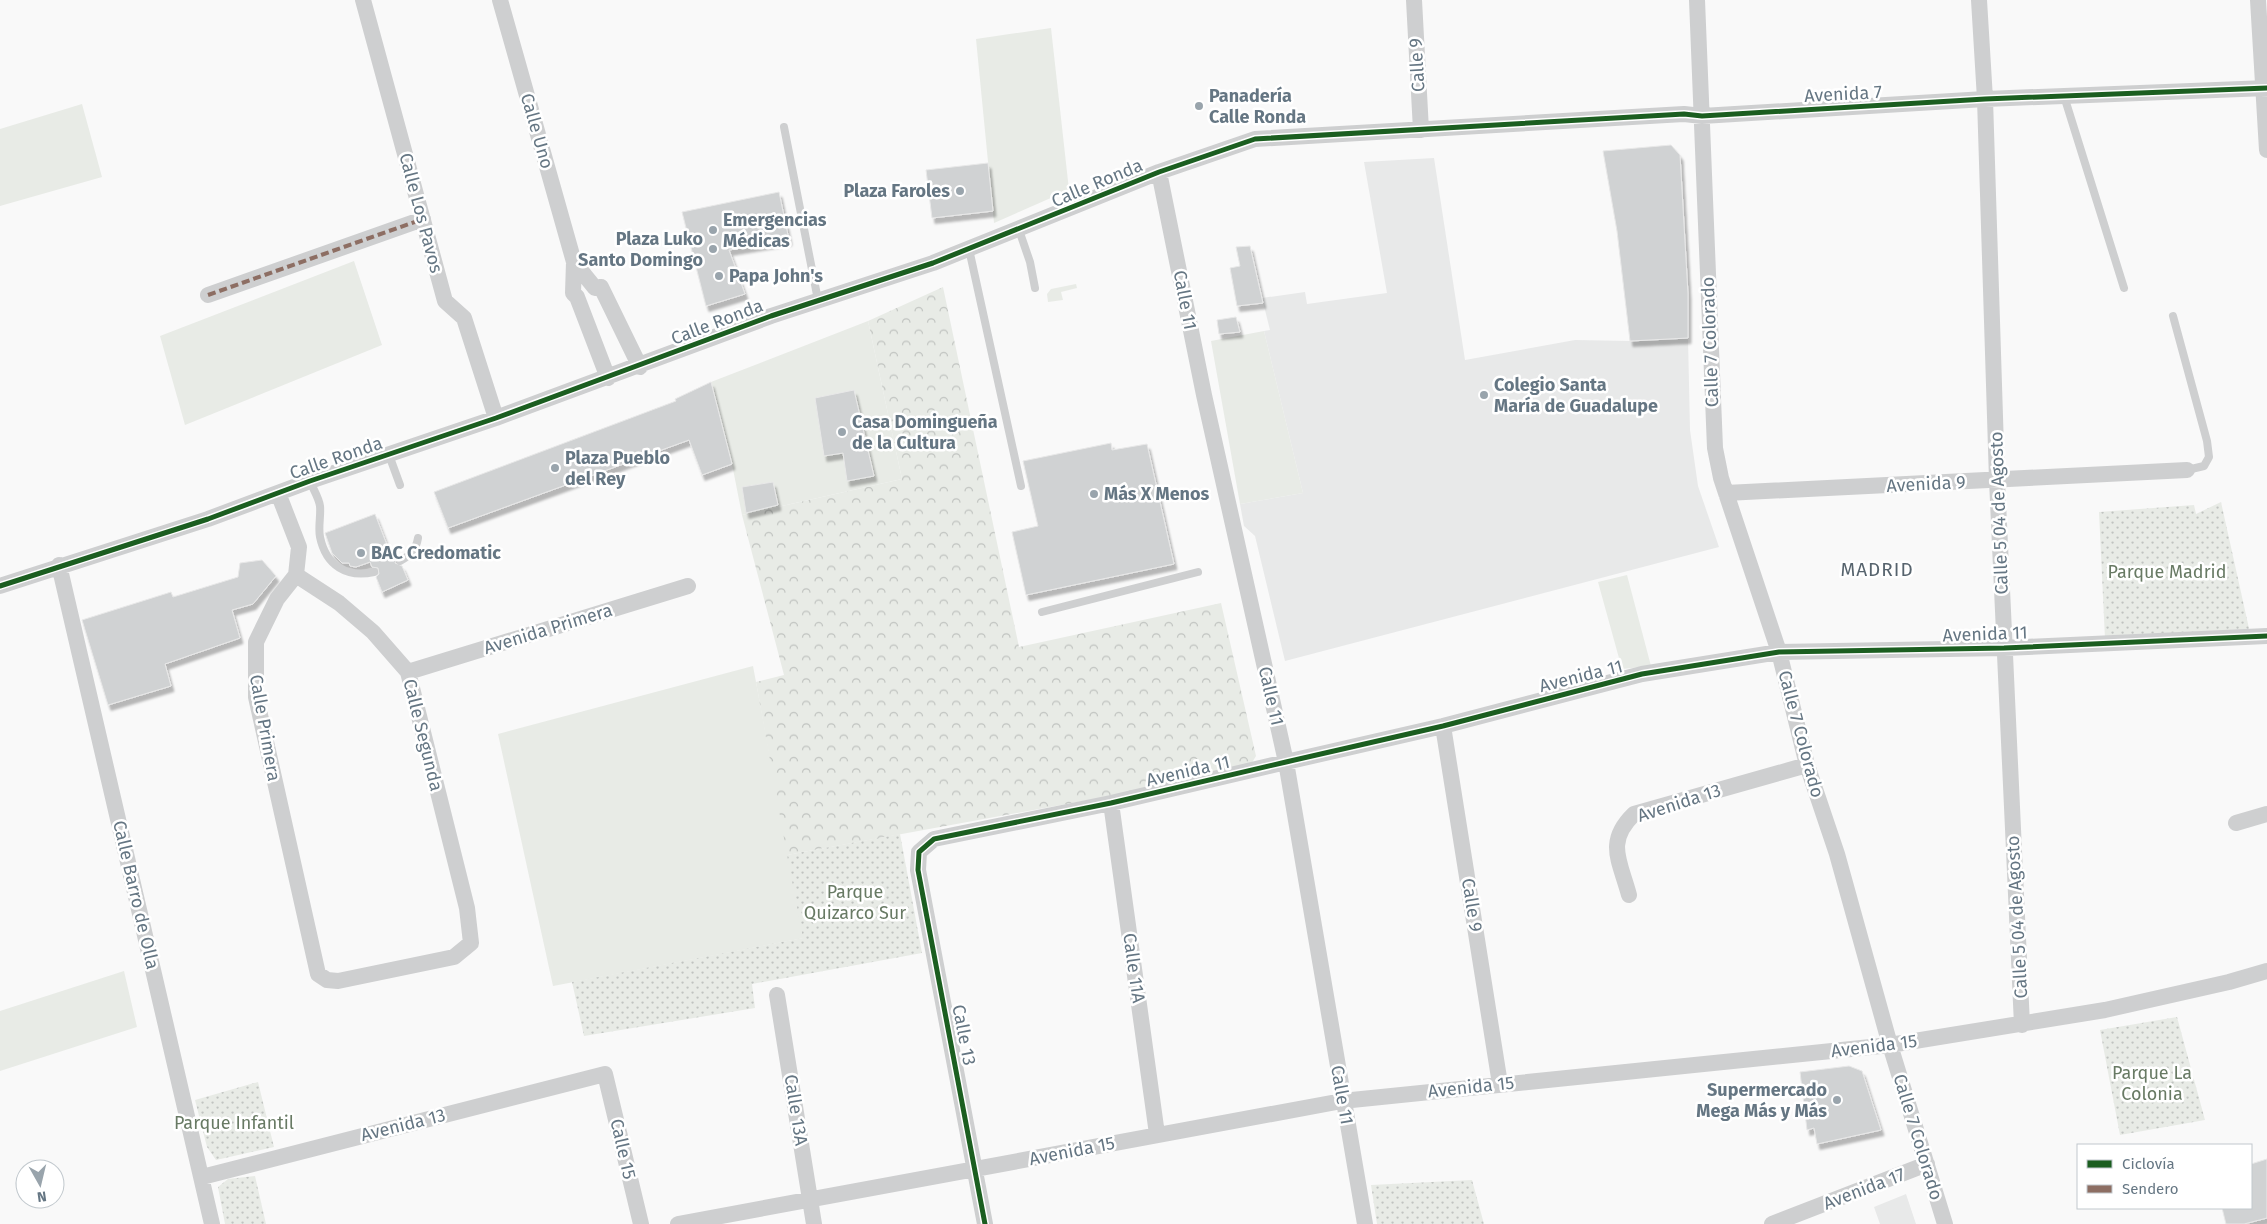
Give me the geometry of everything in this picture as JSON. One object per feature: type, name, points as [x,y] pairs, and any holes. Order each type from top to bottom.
[{"type":"street","name":"Calle Los Pavos","points":[[363,0],[445,301],[464,318],[496,418]]},
{"type":"street","name":"Calle Uno","points":[[500,0],[574,262],[573,293],[577,297],[608,378]]},
{"type":"street","name":"Calle 9","points":[[1414,0],[1421,130]]},
{"type":"street","name":"Calle 7 Colorado","points":[[1697,0],[1711,402],[1715,448],[1726,493],[1779,652],[1807,765],[1837,854],[1890,1045],[1945,1224]]},
{"type":"street","name":"Calle 5 04 de Agosto","points":[[1979,0],[1985,99],[2004,648],[2022,1025]]},
{"type":"street","points":[[2258,0],[2265,88],[2267,150]]},
{"type":"street","name":"Avenida 7","points":[[1421,130],[1684,114],[1702,116],[1985,99],[2265,88]]},
{"type":"street","name":"Calle Ronda","points":[[0,586],[59,565],[135,543],[640,367],[818,300],[969,249],[1020,230],[1159,172],[1255,139],[1421,130]]},
{"type":"street","name":"Calle 11","points":[[1159,172],[1204,395],[1286,762],[1342,1101],[1365,1224]]},
{"type":"street","points":[[208,295],[423,220]]},
{"type":"street","name":"Calle Uno","points":[[574,262],[595,288],[601,287],[640,367]]},
{"type":"street","name":"Avenida 9","points":[[1726,493],[2187,470]]},
{"type":"street","points":[[278,493],[298,547],[296,575]]},
{"type":"street","name":"Calle Barro de Olla","points":[[59,565],[212,1224]]},
{"type":"street","name":"Calle Segunda","points":[[296,575],[338,602],[373,632],[408,672],[467,908],[471,943]]},
{"type":"street","name":"Calle Primera","points":[[296,575],[277,599],[256,642],[256,688],[305,924],[318,974],[327,980],[338,981],[454,957],[471,943]]},
{"type":"street","name":"Avenida Primera","points":[[408,672],[688,586]]},
{"type":"street","name":"Avenida 11","points":[[919,852],[934,838],[1110,803],[1443,726],[1642,674],[1779,652],[2004,648],[2267,636]]},
{"type":"street","name":"Calle 9","points":[[1443,726],[1500,1084]]},
{"type":"street","name":"Avenida 13","points":[[1630,895],[1617,850],[1617,837],[1621,827],[1634,814],[1807,765]]},
{"type":"street","name":"Calle 11A","points":[[1110,803],[1157,1134]]},
{"type":"street","points":[[2236,823],[2267,814]]},
{"type":"street","name":"Calle 13","points":[[919,852],[918,870],[985,1224]]},
{"type":"street","name":"Avenida 15","points":[[678,1224],[810,1198],[976,1170],[1157,1134],[1342,1101],[1890,1045],[2022,1025],[2104,1010],[2229,982],[2267,970]]},
{"type":"street","name":"Calle 13A","points":[[777,995],[814,1224]]},
{"type":"street","name":"Avenida 13","points":[[202,1177],[605,1074]]},
{"type":"street","name":"Calle 15","points":[[605,1074],[641,1224]]},
{"type":"street","name":"Avenida 17","points":[[1772,1224],[1927,1164]]},
{"type":"lane","points":[[2064,96],[2124,288]]},
{"type":"lane","points":[[784,127],[818,300]]},
{"type":"lane","points":[[1020,230],[1030,262],[1035,288]]},
{"type":"lane","points":[[969,249],[1021,486]]},
{"type":"lane","points":[[2173,316],[2209,457],[2204,466],[2187,470]]},
{"type":"lane","points":[[388,455],[400,485]]},
{"type":"lane","points":[[310,481],[320,505],[320,537],[327,558],[337,568],[348,573],[361,575],[374,572]]},
{"type":"lane","points":[[400,561],[411,555],[416,547],[418,538]]},
{"type":"lane","points":[[1042,612],[1198,572]]},
{"type":"shaded area","name":"Colegio Santa María de Guadalupe","points":[[1434,158],[1465,360],[1575,340],[1630,341],[1688,338],[1690,430],[1698,486],[1719,547],[1285,661],[1255,536],[1244,526],[1240,504],[1303,493],[1264,331],[1270,330],[1262,298],[1305,292],[1307,304],[1387,293],[1364,162]]},
{"type":"shaded area","points":[[1906,1194],[1916,1224],[1880,1224],[1874,1207]]},
{"type":"green space","points":[[1051,28],[1069,190],[994,223],[976,39]]},
{"type":"green space","points":[[82,104],[102,177],[0,206],[0,129]]},
{"type":"green space","points":[[354,261],[382,345],[185,425],[160,336]]},
{"type":"green space","points":[[1076,284],[1077,288],[1061,292],[1063,300],[1048,302],[1047,294],[1051,289]]},
{"type":"green space","points":[[943,287],[1019,647],[1221,603],[1256,756],[1247,771],[787,855],[756,682],[784,675],[742,515],[902,479],[868,321]]},
{"type":"green space","points":[[868,321],[902,479],[742,515],[732,464],[711,382]]},
{"type":"green space","points":[[1264,331],[1303,493],[1240,504],[1211,341]]},
{"type":"green space","name":"Parque Madrid","points":[[2221,502],[2250,633],[2105,639],[2099,512],[2194,505],[2196,514]]},
{"type":"green space","points":[[1627,575],[1651,666],[1622,669],[1598,582]]},
{"type":"green space","points":[[753,666],[804,938],[553,986],[498,734]]},
{"type":"green space","name":"Parque Quizarco Sur","points":[[900,834],[922,953],[752,984],[755,1008],[584,1036],[572,982],[803,938],[787,855]]},
{"type":"green space","points":[[124,971],[137,1027],[0,1071],[0,1011]]},
{"type":"green space","name":"Parque La Colonia","points":[[2177,1017],[2205,1120],[2120,1135],[2100,1030]]},
{"type":"green space","name":"Parque Infantil","points":[[258,1082],[274,1147],[216,1160],[207,1147],[195,1100]]},
{"type":"green space","points":[[255,1176],[266,1224],[225,1224],[218,1187],[228,1179]]},
{"type":"green space","points":[[1472,1180],[1484,1224],[1377,1224],[1371,1185]]},
{"type":"building","points":[[1671,145],[1680,155],[1688,294],[1688,338],[1630,341],[1617,231],[1603,151]]},
{"type":"building","name":"Plaza Faroles","points":[[988,163],[993,211],[932,218],[926,170]]},
{"type":"building","name":"Plaza Luko Santo Domingo","points":[[779,192],[789,240],[729,250],[745,294],[706,306],[682,212]]},
{"type":"building","points":[[1250,246],[1263,303],[1237,306],[1230,268],[1240,266],[1236,247]]},
{"type":"building","points":[[1236,317],[1240,332],[1219,334],[1217,320]]},
{"type":"building","name":"Plaza Pueblo del Rey","points":[[711,382],[732,464],[702,475],[689,440],[448,528],[434,492],[676,401],[675,399]]},
{"type":"building","name":"Casa Domingueña de la Cultura","points":[[854,390],[874,476],[847,481],[843,453],[824,456],[815,398]]},
{"type":"building","name":"Más X Menos","points":[[1111,443],[1112,450],[1147,444],[1174,564],[1026,595],[1012,532],[1038,526],[1023,461]]},
{"type":"building","points":[[773,482],[778,505],[746,513],[742,487]]},
{"type":"building","name":"BAC Credomatic","points":[[375,514],[387,545],[397,557],[395,563],[402,566],[408,580],[382,592],[376,577],[379,574],[378,568],[372,567],[370,562],[356,567],[350,566],[349,563],[342,563],[332,553],[325,533]]},
{"type":"building","points":[[262,560],[276,576],[253,604],[232,610],[240,638],[165,664],[171,686],[108,705],[82,620],[171,592],[173,597],[238,577],[240,563]]},
{"type":"building","name":"Supermercado Mega Más y Más","points":[[1849,1066],[1862,1071],[1881,1130],[1817,1144],[1814,1128],[1807,1130],[1800,1072]]},
{"type":"building","points":[[2267,1159],[2267,1218],[2244,1224],[2226,1224],[2222,1209],[2252,1209],[2252,1164]]},
{"type":"marked path","points":[[208,295],[423,219]]},
{"type":"cycle path","points":[[0,586],[208,519],[310,481],[496,418],[771,316],[933,263],[1159,172],[1255,139],[1684,114],[1702,116],[1985,99],[2267,88]]},
{"type":"cycle path","points":[[985,1224],[918,870],[919,852],[934,839],[1111,803],[1443,726],[1642,674],[1779,652],[2004,648],[2267,636]]},
{"type":"place","name":"Panadería Calle Ronda","points":[[1199,106]]},
{"type":"place","name":"Plaza Faroles","points":[[960,191]]},
{"type":"place","name":"Emergencias Médicas","points":[[713,230]]},
{"type":"place","name":"Plaza Luko Santo Domingo","points":[[713,249]]},
{"type":"place","name":"Papa John's","points":[[719,276]]},
{"type":"place","name":"Colegio Santa María de Guadalupe","points":[[1484,395]]},
{"type":"place","name":"Casa Domingueña de la Cultura","points":[[842,432]]},
{"type":"place","name":"Plaza Pueblo del Rey","points":[[555,468]]},
{"type":"place","name":"Más X Menos","points":[[1094,494]]},
{"type":"place","name":"BAC Credomatic","points":[[361,553]]},
{"type":"place","name":"Supermercado Mega Más y Más","points":[[1837,1100]]},
{"type":"district","name":"MADRID","points":[[1877,569]]}]
